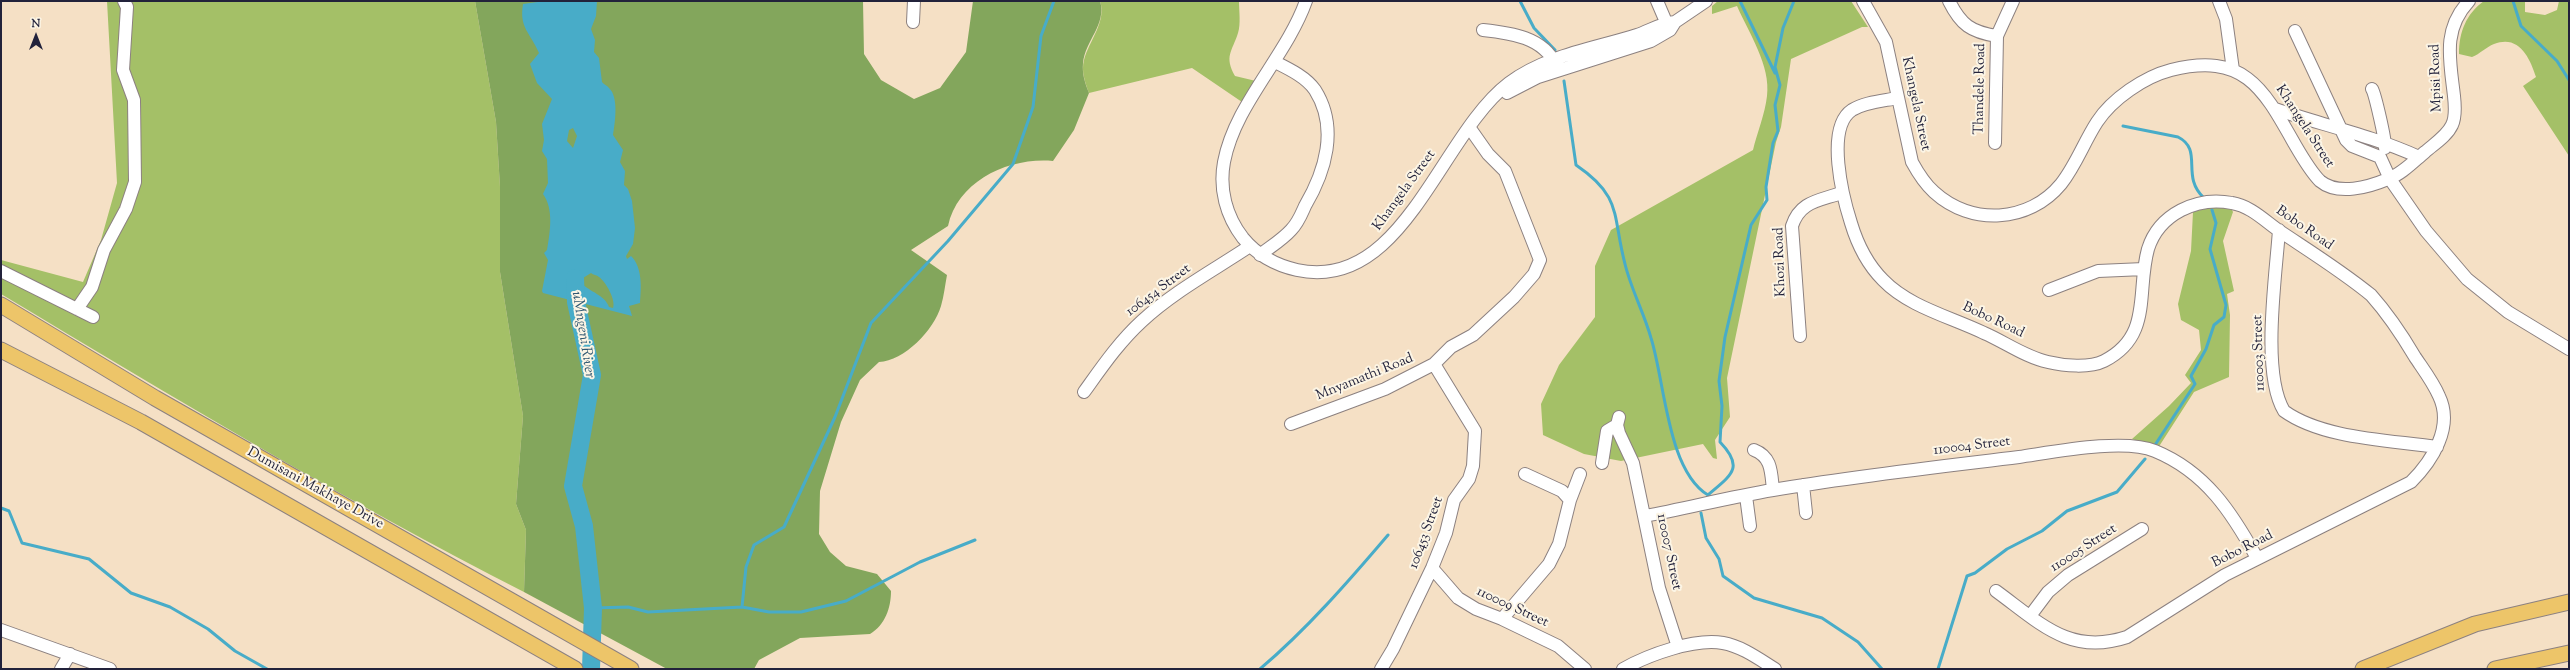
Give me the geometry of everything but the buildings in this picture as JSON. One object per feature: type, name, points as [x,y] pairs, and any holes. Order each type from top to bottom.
[{"type":"main road","name":"Dumisani Makhaye Drive","points":[[1,305],[154,398],[631,669]]},
{"type":"main road","name":"Dumisani Makhaye Drive","points":[[1,350],[141,422],[575,669]]},
{"type":"main road","points":[[2362,669],[2475,624],[2569,602]]},
{"type":"main road","points":[[2495,669],[2569,653]]},
{"type":"street","points":[[77,309],[92,287],[104,250],[126,209],[135,182],[134,100],[122,70],[127,7],[124,1]]},
{"type":"street","points":[[913,22],[914,1]]},
{"type":"street","name":"Khangela Street","points":[[1306,1],[1293,33],[1239,120],[1229,142],[1224,163],[1222,183],[1225,202],[1232,222],[1250,246],[1260,255],[1288,268],[1320,273],[1338,271],[1366,259],[1380,248],[1402,222],[1469,127],[1486,106],[1497,94],[1520,76],[1555,64],[1630,49],[1706,1]]},
{"type":"street","points":[[1657,1],[1670,25]]},
{"type":"street","name":"Khangela Street","points":[[1863,1],[1875,19],[1886,42],[1912,162],[1922,179],[1934,192],[1962,210],[1976,215],[1999,216],[2023,212],[2041,202],[2060,185],[2101,117],[2112,104],[2149,79],[2170,70],[2191,67],[2233,70],[2252,80],[2265,93],[2298,151],[2321,181],[2332,187],[2348,190],[2390,179]]},
{"type":"street","name":"Thandele Road","points":[[1949,1],[1958,16],[1969,28],[1997,36]]},
{"type":"street","name":"Thandele Road","points":[[1994,143],[1997,36],[2013,1]]},
{"type":"street","points":[[2219,1],[2226,19],[2233,70]]},
{"type":"street","name":"Mpisi Road","points":[[2390,179],[2419,157],[2452,126],[2455,104],[2449,45],[2452,27],[2460,11],[2469,1]]},
{"type":"street","points":[[1483,30],[1525,38],[1545,49],[1555,64]]},
{"type":"street","points":[[2295,31],[2342,130],[2352,146],[2377,155],[2383,162],[2390,179],[2426,231],[2467,279],[2497,304],[2528,324],[2569,347]]},
{"type":"street","points":[[1260,255],[1287,234],[1298,222],[1322,176],[1327,151],[1325,116],[1315,90],[1301,77],[1275,62]]},
{"type":"street","points":[[2372,89],[2375,94],[2376,106],[2386,142],[2383,162]]},
{"type":"street","name":"Bobo Road","points":[[1898,98],[1861,106],[1850,111],[1843,119],[1839,134],[1838,152],[1842,193],[1853,230],[1864,254],[1883,280],[1914,302],[2047,362],[2086,365],[2102,362],[2119,352],[2131,340],[2138,324],[2144,269],[2154,234],[2166,218],[2186,208],[2216,202],[2233,203],[2255,213],[2361,287],[2386,311],[2439,396],[2444,408],[2443,425],[2436,447],[2428,464],[2411,482],[2257,558],[2188,597],[2138,631],[2117,640],[2089,644],[2068,640],[2046,628],[1996,591]]},
{"type":"street","points":[[2275,109],[2386,142],[2419,157]]},
{"type":"street","name":"Mnyamathi Road","points":[[1291,424],[1385,389],[1434,364],[1451,347],[1473,335],[1514,297],[1534,274],[1540,260],[1505,171],[1488,154],[1469,127]]},
{"type":"street","name":"Khozi Road","points":[[1800,336],[1794,221],[1799,210],[1806,205],[1842,193]]},
{"type":"street","name":"110003 Street","points":[[2279,230],[2273,335],[2274,385],[2284,411],[2308,424],[2337,432],[2436,447]]},
{"type":"street","name":"106454 Street","points":[[1084,392],[1111,355],[1143,320],[1173,297],[1250,246]]},
{"type":"street","points":[[2049,290],[2098,272],[2144,269]]},
{"type":"street","points":[[1,271],[93,317]]},
{"type":"street","name":"106453 Street","points":[[1381,669],[1393,649],[1432,568],[1446,533],[1454,500],[1469,479],[1476,441],[1471,423],[1434,364]]},
{"type":"street","name":"110007 Street","points":[[1602,463],[1607,431],[1618,421],[1619,433],[1633,462],[1659,588],[1678,647]]},
{"type":"street","name":"110004 Street","points":[[1645,516],[1803,485],[2048,453],[2122,446],[2156,451],[2181,466],[2210,488],[2233,515],[2257,558]]},
{"type":"street","points":[[1754,450],[1765,456],[1768,460],[1773,490]]},
{"type":"street","points":[[1525,474],[1562,492],[1570,500]]},
{"type":"street","points":[[1502,619],[1549,564],[1558,544],[1570,500],[1580,474]]},
{"type":"street","points":[[1803,485],[1806,513]]},
{"type":"street","points":[[1746,496],[1750,526]]},
{"type":"street","name":"110005 Street","points":[[2030,616],[2048,592],[2068,575],[2142,529]]},
{"type":"street","name":"110009 Street","points":[[1432,568],[1458,598],[1476,609],[1502,619],[1558,646],[1585,669]]},
{"type":"street","points":[[1,630],[108,669]]},
{"type":"street","points":[[1623,669],[1678,647],[1722,643],[1733,646],[1775,669]]},
{"type":"street","points":[[61,669],[70,654]]},
{"type":"green space","points":[[107,1],[475,1],[496,122],[500,187],[500,272],[523,416],[516,504],[526,530],[524,592],[391,522],[260,448],[1,294],[1,260],[83,282],[101,240],[117,183]]},
{"type":"green space","points":[[475,1],[863,1],[864,54],[881,80],[914,99],[940,88],[966,52],[973,1],[1100,1],[1101,17],[1087,47],[1083,63],[1084,78],[1089,93],[1074,130],[1053,161],[1020,163],[988,175],[974,184],[963,196],[954,210],[948,226],[911,250],[947,275],[941,306],[932,325],[917,343],[898,356],[879,362],[860,380],[841,422],[820,491],[819,534],[830,552],[846,566],[877,574],[891,591],[890,604],[886,616],[880,626],[870,634],[800,638],[759,660],[754,669],[667,669],[524,592],[526,530],[516,504],[523,416],[500,272],[500,187],[496,122]]},
{"type":"green space","points":[[1100,1],[1239,1],[1239,29],[1230,54],[1230,64],[1235,76],[1256,81],[1242,102],[1192,68],[1089,93],[1084,76],[1083,64],[1101,16],[1102,8]]},
{"type":"green space","points":[[1718,1],[1851,1],[1868,27],[1862,27],[1791,59],[1781,127],[1776,142],[1727,378],[1730,417],[1715,440],[1717,459],[1713,458],[1703,444],[1621,461],[1584,454],[1543,435],[1541,404],[1559,365],[1595,317],[1595,266],[1611,230],[1753,150],[1763,117],[1767,96],[1767,85],[1766,73],[1758,50],[1737,6],[1712,14],[1712,6]]},
{"type":"green space","points":[[2484,1],[2525,1],[2525,12],[2545,15],[2557,10],[2559,1],[2569,1],[2569,156],[2523,86],[2536,77],[2527,56],[2517,45],[2510,42],[2503,42],[2491,45],[2472,57],[2459,54],[2460,38],[2465,24],[2472,12]]},
{"type":"green space","points":[[2208,208],[2231,208],[2233,212],[2223,241],[2234,291],[2227,294],[2230,315],[2229,377],[2194,392],[2158,448],[2132,439],[2169,406],[2191,383],[2185,375],[2201,350],[2199,330],[2181,320],[2178,304],[2191,251],[2193,212]]},
{"type":"water","points":[[545,1],[597,1],[596,16],[591,29],[595,40],[594,52],[599,58],[602,82],[609,88],[614,97],[616,110],[613,135],[623,150],[620,162],[625,171],[624,185],[628,189],[632,201],[635,228],[633,244],[626,256],[627,259],[631,256],[638,266],[641,291],[640,303],[629,306],[632,316],[543,293],[542,291],[548,260],[544,253],[547,250],[550,214],[549,207],[543,194],[548,183],[547,159],[542,151],[544,140],[542,124],[552,99],[537,83],[530,64],[539,53],[524,25],[522,12],[523,4]],"holes":[[[573,128],[577,136],[573,148],[567,141],[569,130]],[[591,273],[602,279],[612,296],[614,305],[613,308],[609,307],[604,299],[581,283],[583,278]]]},
{"type":"waterway","points":[[742,607],[746,567],[754,545],[784,527],[835,417],[871,323],[948,241],[1013,164],[1033,107],[1041,36],[1054,1]]},
{"type":"waterway","points":[[1520,1],[1534,28],[1555,50]]},
{"type":"waterway","points":[[1740,1],[1775,73]]},
{"type":"waterway","points":[[1564,81],[1576,165],[1591,176],[1609,197],[1613,208],[1628,273],[1645,319],[1656,356],[1669,424],[1676,446],[1684,466],[1694,483],[1708,495],[1723,482],[1732,471],[1732,458],[1720,442],[1722,406],[1719,381],[1725,337],[1751,225],[1767,200],[1766,187],[1773,143],[1778,131],[1775,105],[1780,85],[1775,67],[1783,28],[1794,1]]},
{"type":"waterway","points":[[2513,1],[2521,26],[2557,61],[2569,80]]},
{"type":"waterway","points":[[2123,126],[2178,137],[2186,142],[2190,149],[2193,181],[2197,190],[2204,198]]},
{"type":"waterway","points":[[2155,445],[2195,384],[2191,376],[2206,349],[2214,325],[2224,317],[2226,305],[2210,249],[2216,223],[2212,210]]},
{"type":"waterway","name":"uMngeni River","points":[[575,278],[576,302],[592,375],[573,486],[584,526],[593,608],[591,669]]},
{"type":"waterway","points":[[1938,669],[1967,576],[1975,573],[2007,549],[2042,531],[2067,511],[2117,492],[2145,459]]},
{"type":"waterway","points":[[1,508],[9,511],[22,543],[89,559],[131,593],[170,607],[208,629],[235,651],[267,669]]},
{"type":"waterway","points":[[1701,513],[1706,538],[1719,559],[1723,576],[1754,598],[1822,618],[1858,642],[1882,669]]},
{"type":"waterway","points":[[1260,669],[1311,621],[1388,535]]},
{"type":"waterway","points":[[593,608],[628,607],[648,612],[742,607],[769,612],[801,612],[846,601],[920,562],[975,540]]}]
